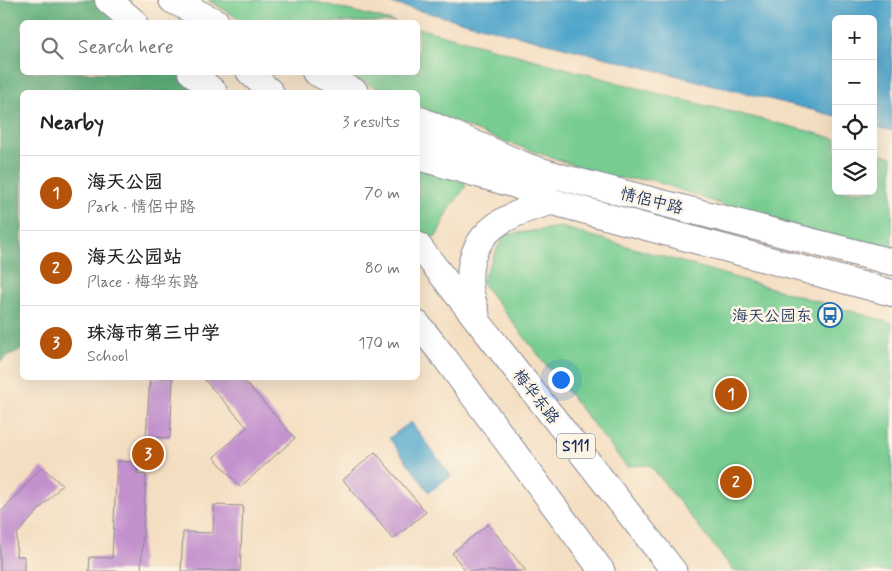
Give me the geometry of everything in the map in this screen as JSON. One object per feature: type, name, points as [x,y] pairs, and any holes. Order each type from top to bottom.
[{"type":"highway","points":[[108,0],[132,20]]},
{"type":"highway","points":[[173,0],[212,20]]},
{"type":"highway","points":[[194,75],[212,90]]},
{"type":"highway","points":[[321,75],[351,90]]},
{"type":"highway","name":"情侶中路","points":[[420,120],[528,167],[561,177],[892,262]]},
{"type":"highway","name":"情侶中路","points":[[420,158],[516,185],[553,202],[892,292]]},
{"type":"main road","points":[[173,0],[194,20]]},
{"type":"main road","points":[[253,75],[269,90]]},
{"type":"main road","points":[[420,144],[460,155],[528,167]]},
{"type":"main road","points":[[478,322],[470,286],[470,270],[480,241],[492,227],[507,217],[525,209],[553,202]]},
{"type":"main road","name":"梅华东路","points":[[420,248],[674,571]]},
{"type":"main road","points":[[420,327],[602,571]]},
{"type":"green space","points":[[0,0],[108,0],[132,20],[20,20],[20,75],[193,75],[212,90],[20,90],[20,350],[0,362]]},
{"type":"green space","points":[[208,0],[309,0],[387,20],[241,20]]},
{"type":"green space","points":[[420,29],[660,94],[832,138],[832,195],[877,195],[877,152],[892,157],[892,254],[743,212],[652,180],[612,178],[489,136],[420,107],[420,90],[382,90],[346,75],[420,75]]},
{"type":"green space","points":[[420,166],[460,176],[466,186],[449,210],[436,237],[423,236],[420,232]]},
{"type":"green space","points":[[561,227],[892,323],[892,571],[734,571],[650,465],[626,466],[481,282],[504,235]]},
{"type":"water","points":[[388,0],[892,0],[892,131],[877,127],[877,15],[832,15],[832,115],[389,3]]},
{"type":"water","points":[[411,422],[451,476],[429,492],[389,438]]},
{"type":"building","points":[[150,380],[173,380],[170,438],[146,437]]},
{"type":"building","points":[[205,380],[244,380],[295,438],[240,487],[214,457],[247,427]]},
{"type":"building","points":[[375,452],[426,512],[393,539],[343,480]]},
{"type":"building","points":[[117,461],[138,462],[137,474],[146,475],[141,571],[89,571],[90,557],[112,558]]},
{"type":"building","points":[[42,467],[62,485],[17,534],[16,556],[24,556],[24,571],[0,571],[0,513]]},
{"type":"building","points":[[214,505],[243,506],[240,571],[181,571],[183,532],[213,533]]},
{"type":"building","points":[[488,524],[526,571],[466,571],[452,553]]},
{"type":"place","name":"海天公园东","points":[[830,315]]},
{"type":"place","name":"海天公园","points":[[731,394]]},
{"type":"place","name":"珠海市第三中学","points":[[148,454]]},
{"type":"place","name":"海天公园站","points":[[736,482]]}]
